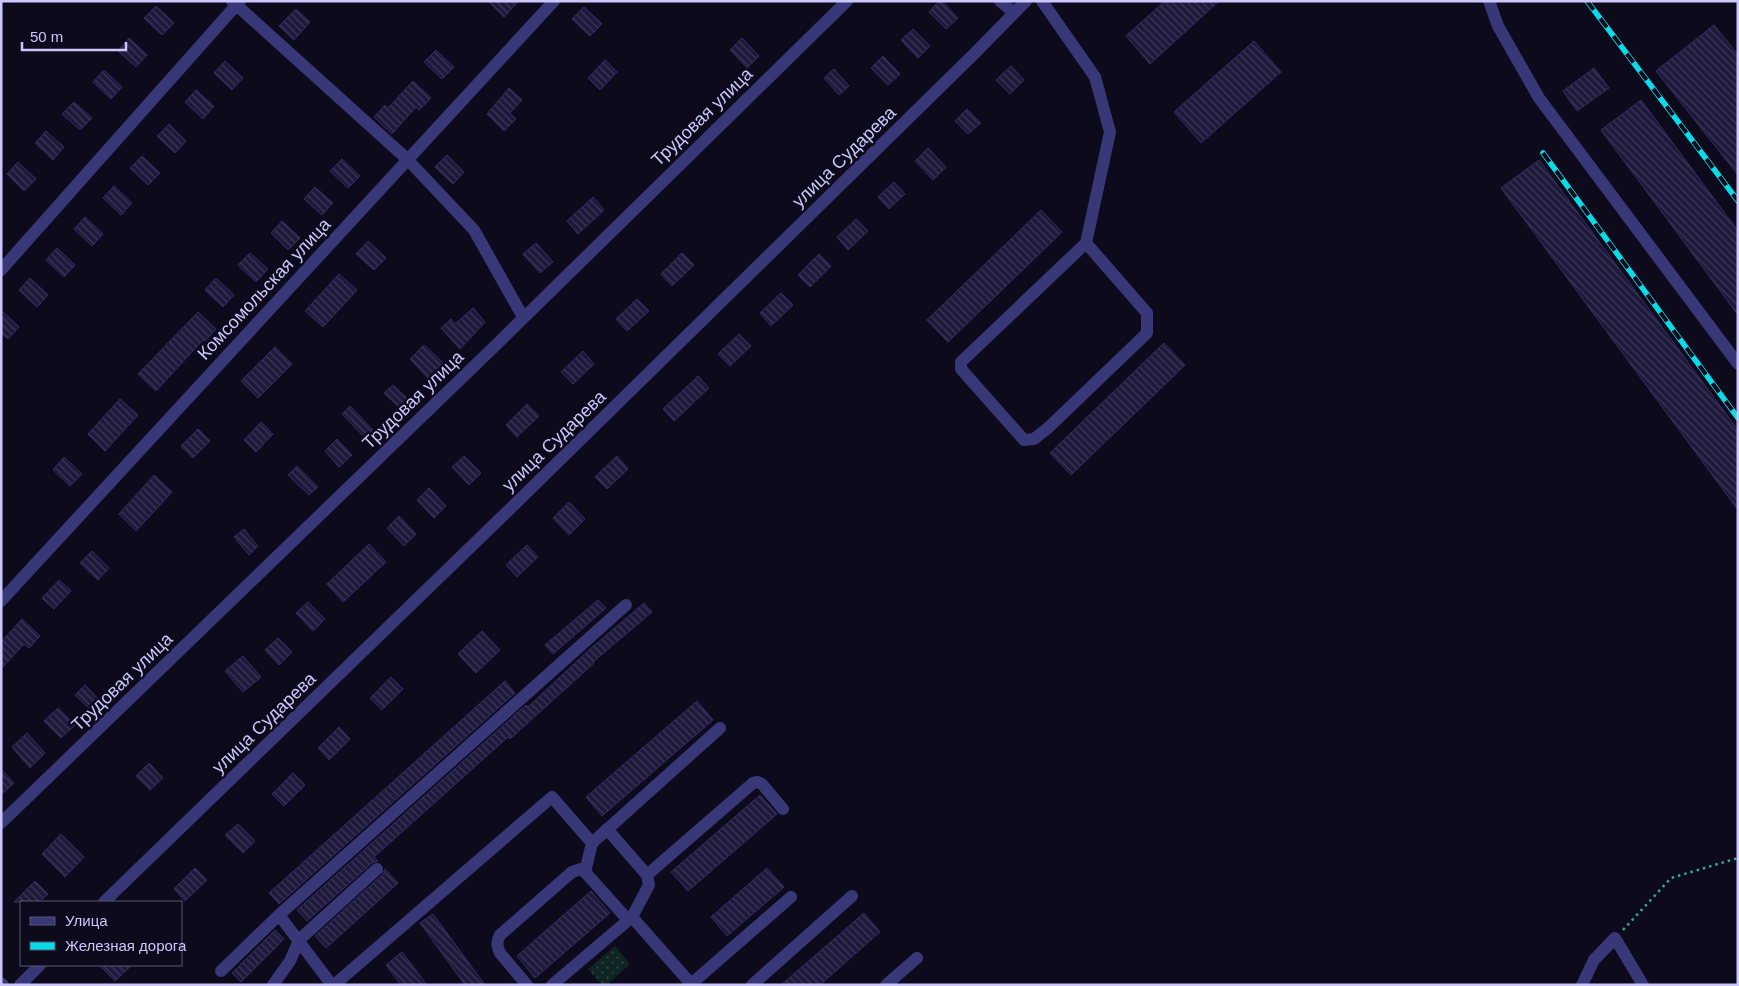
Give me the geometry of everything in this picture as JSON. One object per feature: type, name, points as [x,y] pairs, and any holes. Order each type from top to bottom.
[{"type":"street","name":"Комсомольская улица","points":[[1,600],[554,1]]},
{"type":"street","name":"Трудовая улица","points":[[1,822],[847,1]]},
{"type":"street","points":[[1000,1],[1014,13]]},
{"type":"street","name":"улица Сударева","points":[[105,901],[514,505],[1026,1]]},
{"type":"street","points":[[1042,1],[1095,77],[1110,132],[1086,243],[961,362],[961,369],[1024,440],[1034,439],[1048,428],[1147,333],[1147,313],[1086,243]]},
{"type":"street","points":[[1488,1],[1498,26],[1539,98],[1738,364]]},
{"type":"street","points":[[1,270],[236,3],[407,159],[474,230],[522,316]]},
{"type":"street","points":[[221,971],[279,915],[626,605]]},
{"type":"street","points":[[585,872],[592,842],[720,728]]},
{"type":"street","points":[[647,875],[753,783],[758,782],[762,784],[784,809]]},
{"type":"street","points":[[279,915],[333,985],[552,796],[592,842]]},
{"type":"street","points":[[555,984],[630,919],[648,886],[647,875],[607,829]]},
{"type":"street","points":[[273,985],[290,961],[299,940],[377,869]]},
{"type":"street","points":[[527,985],[500,953],[497,947],[497,940],[500,935],[572,872],[581,869],[585,872],[691,984],[791,897]]},
{"type":"street","points":[[752,985],[852,896]]},
{"type":"street","points":[[1582,985],[1594,960],[1615,938],[1643,985]]},
{"type":"street","points":[[886,985],[917,958]]},
{"type":"street","points":[[20,985],[39,966]]},
{"type":"path","points":[[1615,938],[1672,878],[1738,858]]},
{"type":"green space","points":[[615,946],[630,964],[607,985],[602,985],[588,969]]},
{"type":"building","points":[[488,1],[519,1],[504,17]]},
{"type":"building","points":[[939,1],[942,1],[958,18],[946,29],[929,12]]},
{"type":"building","points":[[1165,1],[1219,1],[1150,64],[1126,36]]},
{"type":"building","points":[[156,6],[174,23],[162,35],[144,18]]},
{"type":"building","points":[[584,7],[602,24],[590,36],[572,19]]},
{"type":"building","points":[[296,9],[310,22],[294,40],[279,26]]},
{"type":"building","points":[[1714,25],[1738,55],[1738,175],[1656,71]]},
{"type":"building","points":[[913,29],[930,46],[918,58],[901,40]]},
{"type":"building","points":[[129,38],[147,55],[136,67],[118,51]]},
{"type":"building","points":[[742,38],[759,56],[747,68],[730,50]]},
{"type":"building","points":[[1254,41],[1281,72],[1201,143],[1174,112]]},
{"type":"building","points":[[436,50],[454,67],[442,79],[424,62]]},
{"type":"building","points":[[883,56],[900,74],[888,85],[871,68]]},
{"type":"building","points":[[605,60],[617,72],[600,90],[588,78]]},
{"type":"building","points":[[225,61],[243,78],[232,90],[214,73]]},
{"type":"building","points":[[1011,66],[1024,80],[1010,94],[996,80]]},
{"type":"building","points":[[1594,68],[1609,88],[1577,111],[1563,91]]},
{"type":"building","points":[[834,69],[849,86],[839,95],[824,78]]},
{"type":"building","points":[[104,70],[122,87],[111,99],[93,82]]},
{"type":"building","points":[[413,81],[431,98],[419,110],[416,107],[392,134],[374,117],[385,105],[388,108]]},
{"type":"building","points":[[509,88],[522,100],[510,113],[516,119],[504,131],[487,114]]},
{"type":"building","points":[[196,90],[214,106],[203,119],[185,102]]},
{"type":"building","points":[[1641,100],[1738,231],[1738,315],[1601,130]]},
{"type":"building","points":[[74,102],[92,118],[80,130],[62,114]]},
{"type":"building","points":[[967,109],[981,123],[968,134],[955,121]]},
{"type":"building","points":[[169,124],[186,141],[175,153],[157,136]]},
{"type":"building","points":[[46,131],[64,147],[53,160],[35,143]]},
{"type":"building","points":[[928,148],[946,167],[933,180],[915,161]]},
{"type":"building","points":[[447,155],[464,172],[453,184],[435,167]]},
{"type":"building","points":[[142,156],[160,173],[148,185],[130,168]]},
{"type":"building","points":[[342,159],[360,176],[348,188],[330,171]]},
{"type":"building","points":[[1539,160],[1738,430],[1738,510],[1501,188]]},
{"type":"building","points":[[18,162],[36,179],[24,191],[7,174]]},
{"type":"building","points":[[894,182],[905,194],[889,209],[878,197]]},
{"type":"building","points":[[114,186],[132,203],[121,215],[103,198]]},
{"type":"building","points":[[315,187],[333,203],[322,215],[304,199]]},
{"type":"building","points":[[593,197],[604,210],[578,234],[567,221]]},
{"type":"building","points":[[1041,210],[1062,232],[948,342],[927,320]]},
{"type":"building","points":[[85,217],[103,234],[92,246],[74,229]]},
{"type":"building","points":[[856,219],[868,231],[848,250],[837,237]]},
{"type":"building","points":[[282,221],[300,238],[288,250],[271,233]]},
{"type":"building","points":[[368,241],[386,258],[374,270],[356,254]]},
{"type":"building","points":[[536,243],[553,262],[540,273],[523,254]]},
{"type":"building","points":[[57,248],[75,265],[64,277],[46,260]]},
{"type":"building","points":[[250,253],[268,269],[256,282],[238,265]]},
{"type":"building","points":[[682,253],[694,265],[672,286],[661,274]]},
{"type":"building","points":[[819,254],[831,266],[810,287],[798,275]]},
{"type":"building","points":[[339,274],[357,290],[323,327],[305,311]]},
{"type":"building","points":[[30,278],[48,295],[37,307],[19,290]]},
{"type":"building","points":[[216,278],[234,295],[223,307],[205,290]]},
{"type":"building","points":[[781,293],[793,305],[771,326],[760,313]]},
{"type":"building","points":[[637,299],[649,311],[627,331],[616,319]]},
{"type":"building","points":[[473,308],[485,322],[460,349],[441,328],[451,319],[455,324]]},
{"type":"building","points":[[1,310],[19,327],[8,339],[1,333]]},
{"type":"building","points":[[198,312],[216,329],[205,341],[203,340],[156,391],[138,374]]},
{"type":"building","points":[[739,334],[751,346],[730,366],[718,354]]},
{"type":"building","points":[[1164,343],[1185,365],[1071,475],[1050,453]]},
{"type":"building","points":[[424,345],[443,363],[428,378],[410,359]]},
{"type":"building","points":[[275,347],[292,364],[258,398],[241,381]]},
{"type":"building","points":[[583,351],[594,364],[573,384],[561,372]]},
{"type":"building","points":[[698,376],[709,388],[674,421],[663,409]]},
{"type":"building","points":[[393,385],[409,400],[400,408],[384,393]]},
{"type":"building","points":[[120,399],[138,415],[105,451],[88,434]]},
{"type":"building","points":[[527,404],[539,416],[517,437],[506,425]]},
{"type":"building","points":[[350,406],[374,431],[366,439],[342,414]]},
{"type":"building","points":[[261,422],[273,434],[256,452],[244,440]]},
{"type":"building","points":[[198,429],[210,441],[193,458],[181,446]]},
{"type":"building","points":[[337,439],[352,455],[339,467],[325,451]]},
{"type":"building","points":[[464,456],[481,473],[469,485],[452,467]]},
{"type":"building","points":[[617,456],[628,469],[607,489],[595,477]]},
{"type":"building","points":[[64,457],[82,474],[70,486],[53,470]]},
{"type":"building","points":[[297,466],[318,487],[309,495],[288,475]]},
{"type":"building","points":[[154,475],[172,492],[136,531],[119,514]]},
{"type":"building","points":[[429,488],[446,506],[434,518],[417,500]]},
{"type":"building","points":[[569,502],[585,519],[569,535],[553,518]]},
{"type":"building","points":[[399,516],[416,534],[404,546],[387,528]]},
{"type":"building","points":[[244,529],[258,546],[249,555],[234,537]]},
{"type":"building","points":[[369,544],[386,562],[343,602],[327,584]]},
{"type":"building","points":[[527,545],[538,557],[517,577],[506,565]]},
{"type":"building","points":[[92,551],[109,568],[98,580],[80,563]]},
{"type":"building","points":[[59,580],[71,591],[54,609],[42,598]]},
{"type":"building","points":[[598,600],[606,608],[553,654],[545,645]]},
{"type":"building","points":[[308,602],[325,619],[313,631],[296,613]]},
{"type":"building","points":[[644,603],[652,612],[374,857],[378,861],[372,863],[307,921],[297,910],[526,705],[528,707],[590,649]]},
{"type":"building","points":[[22,619],[40,636],[29,648],[24,644],[1,669],[1,642]]},
{"type":"building","points":[[482,631],[500,650],[476,673],[458,654]]},
{"type":"building","points":[[278,638],[292,652],[279,665],[265,650]]},
{"type":"building","points":[[243,656],[261,677],[243,692],[225,671]]},
{"type":"building","points":[[391,677],[403,689],[382,710],[370,698]]},
{"type":"building","points":[[505,681],[515,693],[279,904],[269,893]]},
{"type":"building","points":[[85,685],[100,701],[91,710],[75,695]]},
{"type":"building","points":[[697,701],[713,720],[602,816],[586,797]]},
{"type":"building","points":[[58,708],[75,725],[61,738],[44,721]]},
{"type":"building","points":[[339,727],[350,739],[329,760],[318,748]]},
{"type":"building","points":[[27,733],[45,753],[30,768],[12,747]]},
{"type":"building","points":[[149,763],[163,778],[150,790],[136,776]]},
{"type":"building","points":[[1,769],[14,783],[1,795]]},
{"type":"building","points":[[293,773],[305,785],[284,806],[272,794]]},
{"type":"building","points":[[760,795],[777,814],[688,891],[671,872]]},
{"type":"building","points":[[238,824],[255,841],[243,853],[225,835]]},
{"type":"building","points":[[61,834],[84,857],[65,877],[42,854]]},
{"type":"building","points":[[195,868],[207,880],[185,901],[174,889]]},
{"type":"building","points":[[767,868],[784,887],[727,936],[711,917]]},
{"type":"building","points":[[385,869],[398,883],[326,948],[315,936],[382,875]]},
{"type":"building","points":[[35,881],[48,894],[40,901],[14,902]]},
{"type":"building","points":[[591,891],[610,913],[535,978],[517,956]]},
{"type":"building","points":[[864,913],[880,932],[820,985],[781,985]]},
{"type":"building","points":[[433,914],[485,985],[465,985],[420,923]]},
{"type":"building","points":[[275,930],[284,939],[241,982],[232,973]]},
{"type":"building","points":[[402,952],[427,985],[401,985],[386,965]]},
{"type":"building","points":[[100,966],[131,966],[115,981]]},
{"type":"railway","points":[[1587,1],[1738,201]]},
{"type":"railway","points":[[1543,153],[1738,418]]}]
